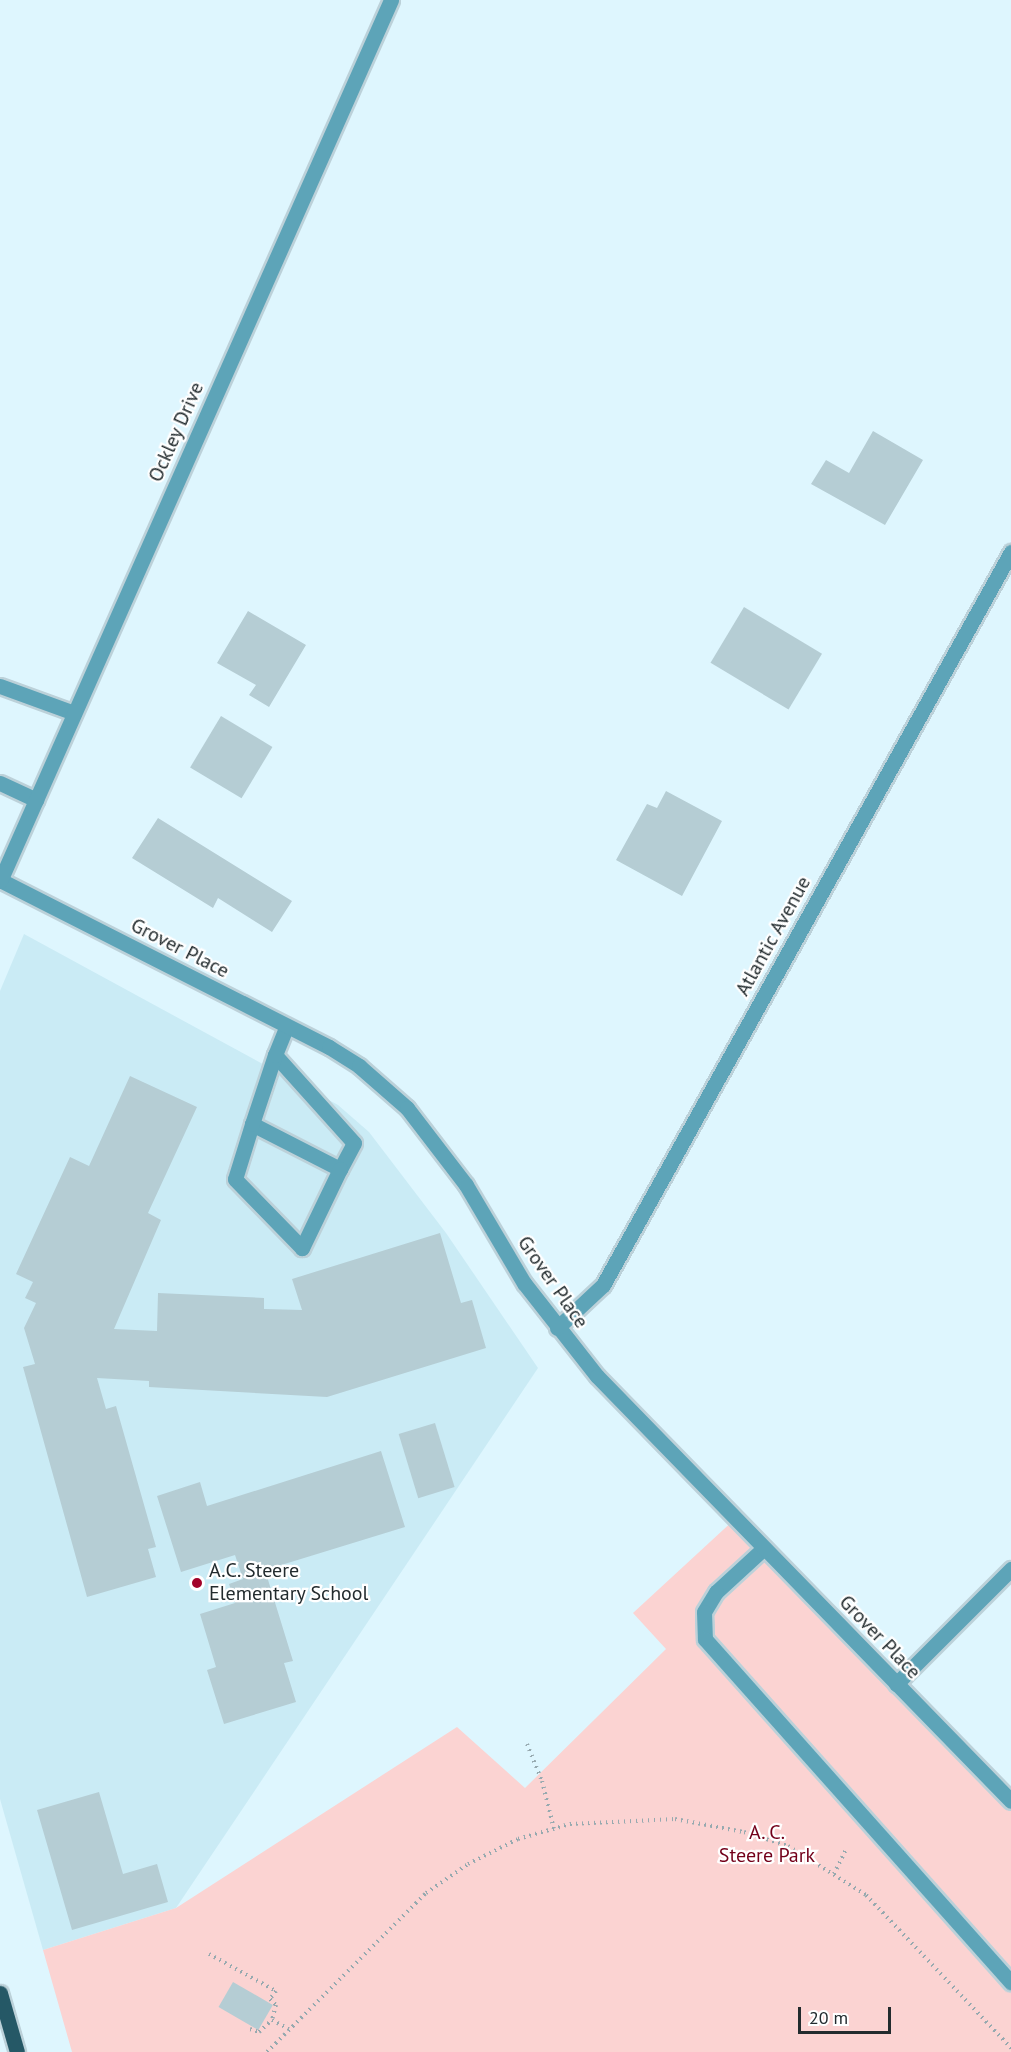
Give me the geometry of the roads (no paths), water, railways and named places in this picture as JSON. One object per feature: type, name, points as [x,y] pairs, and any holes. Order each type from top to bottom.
[{"type":"main road","points":[[0,1993],[17,2052]]},
{"type":"street","name":"Ockley Drive","points":[[0,880],[391,0]]},
{"type":"street","name":"Atlantic Avenue","points":[[557,1328],[603,1285],[1011,552]]},
{"type":"street","points":[[0,686],[74,713]]},
{"type":"street","points":[[0,783],[36,800]]},
{"type":"street","name":"Grover Place","points":[[0,880],[286,1026],[359,1066],[414,1116],[466,1185],[524,1283],[557,1328],[597,1376],[1011,1801]]},
{"type":"street","points":[[274,1055],[354,1143],[302,1248],[236,1179],[274,1055],[286,1026]]},
{"type":"street","points":[[252,1124],[340,1169]]},
{"type":"street","points":[[764,1548],[716,1592],[704,1612],[705,1639],[1011,1983]]},
{"type":"street","points":[[896,1684],[1011,1569]]},
{"type":"place","name":"A.C. Steere Elementary School","points":[[197,1583]]},
{"type":"park label","name":"A. C. Steere Park","points":[[767,1844]]}]
